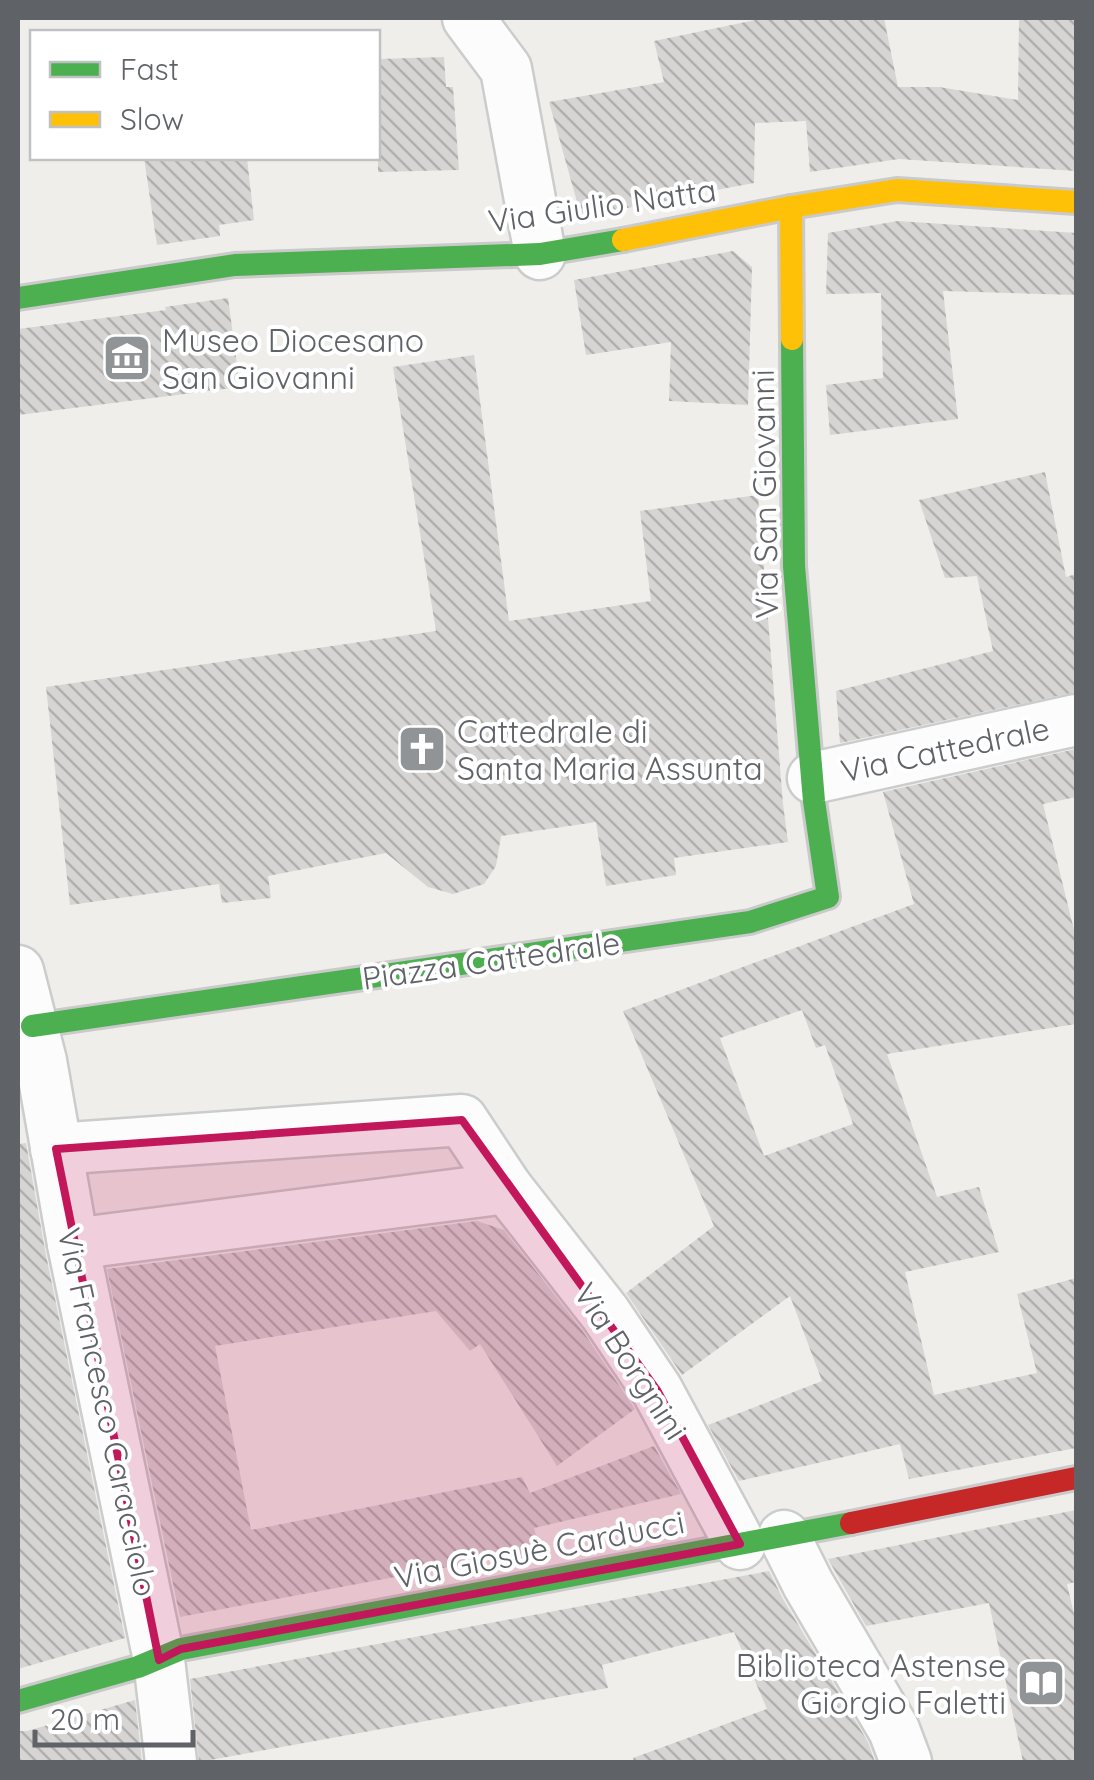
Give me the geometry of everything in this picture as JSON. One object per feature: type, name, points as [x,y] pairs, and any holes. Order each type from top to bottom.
[{"type":"street","points":[[468,18],[506,69],[540,254]]},
{"type":"street","name":"Via Giulio Natta","points":[[18,298],[235,265],[540,254],[897,190],[1076,202]]},
{"type":"street","name":"Via San Giovanni","points":[[792,207],[794,566],[812,778]]},
{"type":"street","name":"Via Cattedrale","points":[[812,778],[1076,720]]},
{"type":"street","name":"Piazza Cattedrale","points":[[30,1049],[750,922],[828,897],[812,778]]},
{"type":"street","points":[[18,971],[30,1049]]},
{"type":"street","name":"Via Francesco Caracciolo","points":[[30,1049],[56,1149],[159,1660],[171,1762]]},
{"type":"street","points":[[56,1149],[462,1120],[508,1188],[73,1244]]},
{"type":"street","name":"Via Borgnini","points":[[508,1188],[605,1313],[762,1540],[808,1584],[894,1730],[906,1762]]},
{"type":"street","name":"Via Giosuè Carducci","points":[[18,1701],[159,1660],[181,1649],[1076,1478]]},
{"type":"highlighted area","points":[[462,1120],[657,1390],[740,1544],[181,1649],[159,1660],[56,1149]]},
{"type":"building","points":[[765,18],[884,18],[898,87],[939,87],[1018,100],[1019,18],[1076,18],[1076,171],[899,159],[810,172],[806,121],[755,123],[754,183],[581,216],[549,102],[664,82],[654,41]]},
{"type":"building","points":[[444,57],[446,87],[453,87],[459,170],[378,172],[380,59]]},
{"type":"building","points":[[144,160],[247,160],[254,220],[219,225],[220,236],[157,245]]},
{"type":"building","points":[[898,221],[1076,233],[1076,295],[943,291],[958,419],[830,435],[826,385],[883,378],[881,293],[826,294],[828,233]]},
{"type":"building","points":[[733,251],[752,267],[748,405],[669,401],[671,342],[586,355],[574,280]]},
{"type":"building","name":"Museo Diocesano San Giovanni","points":[[228,298],[240,387],[18,415],[18,329]]},
{"type":"building","name":"Cattedrale di Santa Maria Assunta","points":[[474,355],[509,621],[651,601],[640,511],[758,495],[788,842],[674,858],[676,875],[606,886],[596,822],[501,836],[496,866],[484,884],[453,894],[428,887],[386,853],[268,876],[271,898],[222,903],[219,884],[70,905],[46,687],[436,631],[393,367]]},
{"type":"building","points":[[1045,472],[1066,577],[1076,574],[1076,692],[840,743],[836,691],[993,651],[977,576],[945,578],[919,500]]},
{"type":"building","points":[[1076,749],[1076,797],[1043,804],[1076,938],[1076,1024],[887,1054],[937,1197],[979,1187],[999,1252],[905,1272],[934,1395],[1037,1373],[1017,1294],[1076,1278],[1076,1448],[909,1479],[900,1444],[739,1481],[708,1425],[822,1381],[790,1296],[682,1375],[626,1293],[714,1226],[623,1011],[914,904],[883,792]],"holes":[[[802,1010],[816,1048],[825,1045],[853,1124],[764,1156],[720,1038]]]},
{"type":"building","points":[[26,1143],[125,1638],[18,1669],[18,1144]]},
{"type":"building","points":[[477,1221],[504,1230],[582,1330],[635,1409],[557,1466],[480,1344],[470,1351],[436,1311],[215,1346],[251,1530],[522,1477],[530,1493],[654,1446],[681,1494],[534,1528],[540,1550],[180,1617],[107,1269]]},
{"type":"building","name":"Biblioteca Astense Giorgio Faletti","points":[[1076,1510],[1076,1582],[1067,1584],[1076,1623],[1076,1762],[1023,1762],[989,1603],[866,1626],[828,1559]]},
{"type":"building","points":[[769,1571],[868,1742],[875,1762],[634,1762],[633,1758],[767,1709],[734,1632],[602,1665],[608,1688],[199,1762],[190,1679]]},
{"type":"building","points":[[135,1700],[142,1762],[18,1762],[18,1731]]},
{"type":"traffic: fast","points":[[18,298],[235,265],[540,254],[623,240]]},
{"type":"traffic: fast","points":[[32,1026],[750,922],[828,897],[814,801],[794,566],[792,339]]},
{"type":"traffic: fast","points":[[18,1701],[138,1667],[181,1649],[851,1523]]},
{"type":"traffic: slow","points":[[623,240],[897,190],[1076,202]]},
{"type":"traffic: slow","points":[[791,207],[792,339]]},
{"type":"traffic: jam","points":[[851,1523],[1076,1478]]},
{"type":"place","name":"Museo Diocesano San Giovanni","points":[[127,358]]},
{"type":"place","name":"Cattedrale di Santa Maria Assunta","points":[[422,749]]},
{"type":"place","name":"Biblioteca Astense Giorgio Faletti","points":[[1041,1683]]}]
